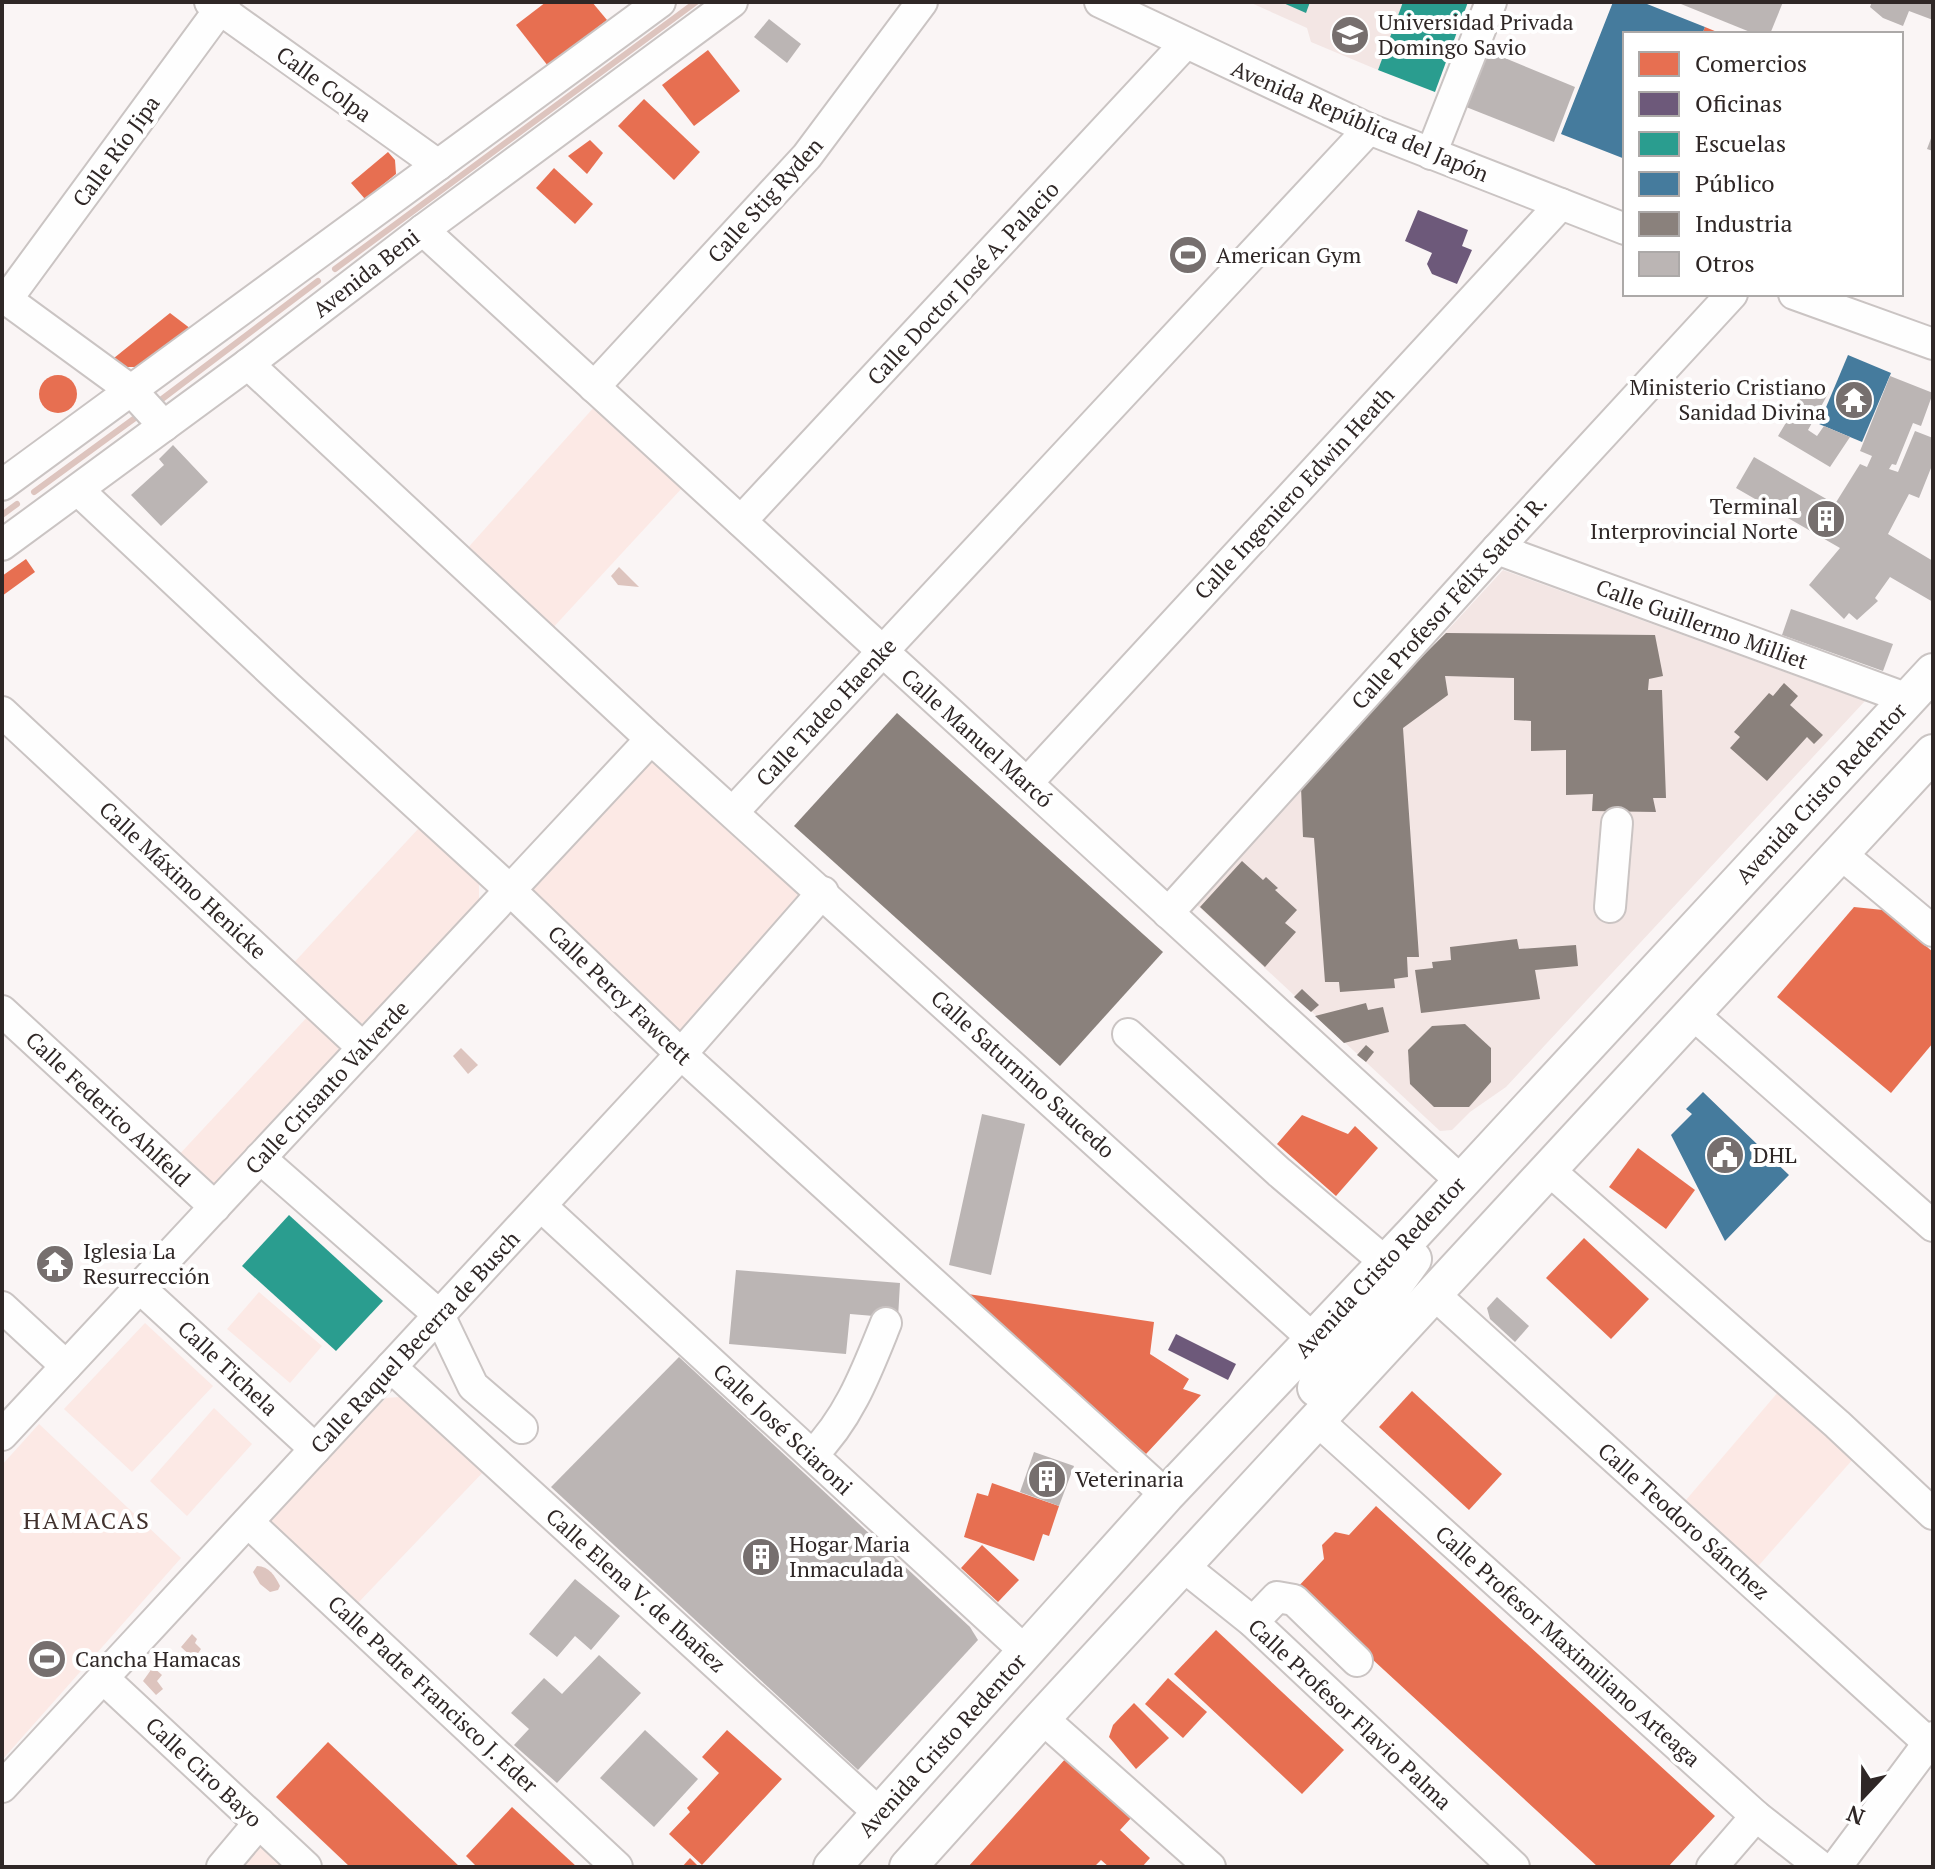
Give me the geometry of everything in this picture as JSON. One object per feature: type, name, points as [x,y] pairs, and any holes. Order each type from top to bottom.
[{"type":"main road","name":"Avenida Cristo Redentor","points":[[832,1867],[1166,1495],[1933,672]]},
{"type":"main road","points":[[909,1867],[1042,1718],[1933,753]]},
{"type":"main road","points":[[1365,1370],[1338,1393],[1328,1396],[1316,1388],[1320,1376],[1361,1331],[1422,1247],[1452,1191]]},
{"type":"main road","points":[[1172,1577],[1175,1564],[1281,1441],[1294,1416],[1289,1406],[1274,1405],[1230,1426]]},
{"type":"street","name":"Avenida Beni","points":[[2,485],[660,2]]},
{"type":"street","name":"Avenida Beni","points":[[2,545],[732,2]]},
{"type":"street","name":"Calle Stig Ryden","points":[[594,387],[807,156],[922,2]]},
{"type":"street","name":"Avenida República del Japón","points":[[1100,2],[1156,15],[1185,44],[1369,129],[1623,228]]},
{"type":"street","points":[[1431,154],[1491,2]]},
{"type":"street","name":"Calle Colpa","points":[[218,4],[438,165]]},
{"type":"street","name":"Calle Río Jipa","points":[[4,298],[218,4]]},
{"type":"street","name":"Calle Doctor José A. Palacio","points":[[741,521],[1185,44]]},
{"type":"street","name":"Calle Tadeo Haenke","points":[[733,812],[1369,129]]},
{"type":"street","name":"Calle Ingeniero Edwin Heath","points":[[1027,783],[1561,204]]},
{"type":"street","name":"Calle Manuel Marcó","points":[[423,230],[1168,913],[1452,1191]]},
{"type":"street","name":"Calle Profesor Félix Satori R.","points":[[1168,913],[1730,296]]},
{"type":"street","points":[[1800,296],[1933,344]]},
{"type":"street","points":[[4,298],[132,391],[164,426]]},
{"type":"street","points":[[248,364],[733,812]]},
{"type":"street","name":"Calle Percy Fawcett","points":[[78,490],[510,890],[681,1054],[1166,1495]]},
{"type":"street","name":"Calle Guillermo Milliet","points":[[1497,549],[1908,699]]},
{"type":"street","name":"Calle Máximo Henicke","points":[[2,712],[363,1048]]},
{"type":"street","name":"Calle Crisanto Valverde","points":[[2,1435],[651,739]]},
{"type":"street","name":"Calle Saturnino Saucedo","points":[[733,812],[1312,1338]]},
{"type":"street","points":[[1610,907],[1617,823]]},
{"type":"street","points":[[1841,854],[1933,931]]},
{"type":"street","name":"Calle Raquel Becerra de Busch","points":[[2,1787],[681,1054],[823,892]]},
{"type":"street","name":"Calle Federico Ahlfeld","points":[[2,1011],[215,1207]]},
{"type":"street","points":[[1694,1015],[1933,1226]]},
{"type":"street","points":[[1128,1034],[1279,1172],[1385,1262]]},
{"type":"street","points":[[260,1158],[439,1315],[473,1386],[522,1428]]},
{"type":"street","points":[[1549,1170],[1837,1424],[1933,1514]]},
{"type":"street","name":"Calle José Sciaroni","points":[[541,1206],[1026,1652]]},
{"type":"street","name":"Calle Tichela","points":[[140,1288],[315,1449]]},
{"type":"street","name":"Calle Teodoro Sánchez","points":[[1435,1295],[1931,1742]]},
{"type":"street","points":[[2,1307],[66,1366]]},
{"type":"street","points":[[812,1455],[844,1415],[886,1323]]},
{"type":"street","name":"Calle Elena V. de Ibañez","points":[[391,1367],[880,1814]]},
{"type":"street","name":"Calle Profesor Maximiliano Arteaga","points":[[1318,1421],[1756,1816],[1821,1867]]},
{"type":"street","name":"Calle Padre Francisco J. Eder","points":[[248,1522],[617,1867]]},
{"type":"street","name":"Calle Profesor Flavio Palma","points":[[1172,1577],[1253,1622],[1514,1867]]},
{"type":"street","points":[[1253,1622],[1277,1597],[1285,1596],[1294,1600],[1357,1661]]},
{"type":"street","name":"Calle Ciro Bayo","points":[[103,1678],[306,1867]]},
{"type":"street","points":[[1042,1718],[1210,1867]]},
{"type":"street","points":[[1836,1867],[1931,1742]]},
{"type":"street","points":[[1712,1867],[1756,1816]]},
{"type":"street","points":[[222,1867],[259,1823]]},
{"type":"shaded area","name":"Universidad Privada Domingo Savio","points":[[1249,2],[1404,2],[1378,70],[1311,42],[1307,28]]},
{"type":"shaded area","points":[[596,405],[683,487],[550,631],[465,551]]},
{"type":"shaded area","points":[[619,567],[639,587],[618,585],[611,576]]},
{"type":"shaded area","points":[[1503,570],[1865,701],[1506,1087],[1470,1112],[1452,1130],[1440,1131],[1196,904]]},
{"type":"shaded area","points":[[647,758],[655,758],[797,887],[798,901],[681,1031],[528,887]]},
{"type":"shaded area","points":[[419,828],[479,883],[479,907],[363,1023],[352,1024],[289,968]]},
{"type":"shaded area","points":[[310,1014],[338,1043],[339,1054],[219,1182],[210,1186],[176,1158]]},
{"type":"shaded area","points":[[461,1048],[478,1065],[468,1074],[453,1056]]},
{"type":"shaded area","points":[[259,1292],[322,1346],[290,1383],[227,1329]]},
{"type":"shaded area","points":[[145,1323],[213,1386],[132,1472],[64,1409]]},
{"type":"shaded area","points":[[1779,1391],[1854,1458],[1753,1572],[1680,1507]]},
{"type":"shaded area","points":[[386,1398],[410,1400],[486,1469],[356,1605],[271,1531],[270,1521],[274,1513]]},
{"type":"shaded area","points":[[214,1408],[252,1444],[187,1516],[150,1481]]},
{"type":"shaded area","name":"Cancha Hamacas","points":[[39,1424],[181,1558],[2,1760],[2,1465]]},
{"type":"shaded area","points":[[257,1566],[271,1572],[280,1586],[278,1590],[270,1592],[260,1584],[253,1572]]},
{"type":"shaded area","points":[[192,1634],[201,1649],[194,1659],[181,1647]]},
{"type":"shaded area","points":[[153,1667],[162,1675],[157,1681],[163,1689],[156,1695],[143,1681]]},
{"type":"shaded area","points":[[256,1842],[302,1867],[235,1867]]},
{"type":"building: Comercios","points":[[546,2],[592,2],[607,20],[548,66],[516,25]]},
{"type":"building: Comercios","points":[[708,50],[740,91],[694,126],[662,85]]},
{"type":"building: Comercios","points":[[644,99],[700,152],[674,180],[618,126]]},
{"type":"building: Comercios","points":[[590,140],[603,153],[587,174],[568,156]]},
{"type":"building: Comercios","points":[[388,152],[395,160],[396,174],[365,199],[351,183]]},
{"type":"building: Comercios","points":[[554,168],[593,204],[575,224],[536,188]]},
{"type":"building: Comercios","points":[[170,313],[191,329],[137,367],[127,367],[114,358]]},
{"type":"building: Comercios","points":[[58,375],[71,381],[77,394],[71,407],[58,413],[45,407],[39,394],[45,381]]},
{"type":"building: Comercios","points":[[26,559],[35,572],[2,596],[2,576]]},
{"type":"building: Comercios","points":[[1854,907],[1883,910],[1933,952],[1933,1043],[1891,1093],[1777,997]]},
{"type":"building: Comercios","points":[[1302,1115],[1348,1134],[1355,1126],[1378,1148],[1336,1196],[1277,1144]]},
{"type":"building: Comercios","points":[[1638,1148],[1695,1190],[1666,1229],[1609,1187]]},
{"type":"building: Comercios","points":[[1584,1238],[1649,1299],[1611,1339],[1546,1278]]},
{"type":"building: Comercios","points":[[968,1294],[1154,1322],[1150,1354],[1189,1379],[1183,1389],[1201,1395],[1146,1454]]},
{"type":"building: Comercios","points":[[1412,1391],[1502,1474],[1469,1510],[1379,1427]]},
{"type":"building: Comercios","points":[[992,1483],[1059,1506],[1049,1536],[1043,1534],[1034,1561],[964,1537],[977,1493],[988,1496]]},
{"type":"building: Comercios","points":[[1376,1506],[1715,1816],[1668,1867],[1598,1867],[1296,1589],[1324,1559],[1322,1545],[1335,1532],[1349,1535]]},
{"type":"building: Comercios","points":[[982,1545],[1019,1580],[998,1602],[961,1568]]},
{"type":"building: Comercios","points":[[1216,1630],[1344,1750],[1302,1794],[1174,1674]]},
{"type":"building: Comercios","points":[[1168,1678],[1207,1712],[1183,1738],[1145,1704]]},
{"type":"building: Comercios","points":[[1134,1703],[1169,1738],[1136,1769],[1109,1737],[1113,1725]]},
{"type":"building: Comercios","points":[[727,1730],[782,1779],[702,1865],[669,1834],[690,1812],[687,1808],[719,1773],[702,1757]]},
{"type":"building: Comercios","points":[[328,1742],[460,1867],[350,1867],[276,1797]]},
{"type":"building: Comercios","points":[[1067,1757],[1132,1817],[1120,1830],[1150,1858],[1142,1867],[1109,1867],[1101,1860],[1094,1867],[968,1867]]},
{"type":"building: Comercios","points":[[512,1807],[577,1867],[477,1867],[466,1856]]},
{"type":"building: Comercios","points":[[690,1858],[699,1867],[682,1867]]},
{"type":"building: Oficinas","points":[[1418,210],[1468,230],[1462,246],[1472,250],[1457,284],[1432,274],[1427,264],[1432,253],[1405,241]]},
{"type":"building: Oficinas","points":[[1176,1334],[1236,1364],[1228,1380],[1168,1350]]},
{"type":"building: Escuelas","points":[[1281,2],[1310,2],[1306,13]]},
{"type":"building: Escuelas","points":[[1403,2],[1468,2],[1435,92],[1378,70]]},
{"type":"building: Escuelas","points":[[289,1215],[383,1301],[336,1351],[242,1266]]},
{"type":"building: Público","points":[[1613,2],[1642,2],[1705,27],[1703,32],[1623,32],[1623,158],[1561,134]]},
{"type":"building: Público","name":"Ministerio Cristiano Sanidad Divina","points":[[1848,355],[1891,373],[1862,442],[1819,424]]},
{"type":"building: Público","name":"DHL","points":[[1703,1092],[1789,1175],[1725,1241],[1671,1135],[1692,1114],[1686,1109]]},
{"type":"building: Industria","points":[[1446,633],[1655,635],[1663,676],[1649,679],[1648,690],[1662,690],[1666,798],[1653,798],[1656,812],[1592,811],[1593,794],[1566,795],[1566,750],[1531,751],[1531,721],[1514,720],[1514,678],[1445,676],[1448,695],[1403,728],[1419,957],[1407,957],[1408,977],[1394,979],[1395,988],[1340,992],[1339,982],[1325,982],[1314,838],[1303,837],[1301,787],[1342,743],[1338,740]]},
{"type":"building: Industria","points":[[1784,683],[1798,696],[1790,705],[1823,735],[1814,744],[1807,737],[1767,781],[1730,748],[1740,737],[1734,732],[1769,693],[1773,696]]},
{"type":"building: Industria","points":[[897,713],[1163,952],[1060,1066],[794,826]]},
{"type":"building: Industria","points":[[1242,861],[1263,880],[1266,877],[1297,910],[1285,923],[1296,932],[1265,967],[1200,907]]},
{"type":"building: Industria","points":[[1517,939],[1519,949],[1576,945],[1578,966],[1535,970],[1540,999],[1421,1013],[1415,970],[1433,968],[1432,962],[1451,960],[1450,947]]},
{"type":"building: Industria","points":[[1302,989],[1319,1005],[1311,1012],[1294,997]]},
{"type":"building: Industria","points":[[1366,1003],[1368,1010],[1383,1007],[1389,1032],[1344,1043],[1315,1016]]},
{"type":"building: Industria","points":[[1465,1024],[1491,1048],[1491,1082],[1469,1107],[1434,1107],[1410,1084],[1408,1050],[1432,1026]]},
{"type":"building: Industria","points":[[1366,1045],[1374,1052],[1366,1062],[1357,1055]]},
{"type":"building: Otros","points":[[1676,2],[1783,2],[1771,32],[1750,32]]},
{"type":"building: Otros","points":[[1872,2],[1933,2],[1933,20],[1909,11],[1903,26],[1883,18],[1870,7]]},
{"type":"building: Otros","points":[[769,19],[801,44],[787,63],[754,37]]},
{"type":"building: Otros","points":[[1483,49],[1575,87],[1554,142],[1461,105]]},
{"type":"building: Otros","points":[[1933,133],[1933,151],[1927,149]]},
{"type":"building: Otros","points":[[1890,376],[1933,393],[1921,426],[1913,423],[1896,465],[1892,464],[1889,469],[1898,472],[1915,431],[1933,438],[1933,463],[1919,498],[1909,494],[1888,534],[1933,561],[1933,602],[1890,577],[1875,598],[1878,601],[1857,620],[1849,613],[1844,619],[1809,585],[1840,548],[1736,488],[1754,457],[1835,504],[1860,464],[1867,467],[1872,456],[1860,451]]},
{"type":"building: Otros","points":[[1811,381],[1829,392],[1808,430],[1817,436],[1824,426],[1850,437],[1830,467],[1778,436]]},
{"type":"building: Otros","points":[[173,445],[208,482],[161,526],[131,495],[164,465],[159,459]]},
{"type":"building: Otros","points":[[1791,609],[1893,644],[1883,671],[1782,635]]},
{"type":"building: Otros","points":[[982,1114],[1025,1124],[991,1275],[949,1265]]},
{"type":"building: Otros","points":[[736,1270],[900,1283],[898,1318],[850,1314],[846,1354],[729,1344]]},
{"type":"building: Otros","points":[[1497,1297],[1529,1326],[1515,1342],[1490,1319],[1487,1308]]},
{"type":"building: Otros","name":"Hogar Maria Inmaculada","points":[[679,1357],[970,1627],[978,1640],[858,1770],[551,1487]]},
{"type":"building: Otros","name":"Veterinaria","points":[[1034,1452],[1074,1466],[1059,1506],[1020,1492]]},
{"type":"building: Otros","points":[[575,1579],[620,1616],[591,1650],[575,1636],[557,1657],[529,1634]]},
{"type":"building: Otros","points":[[599,1655],[641,1693],[557,1783],[514,1745],[529,1729],[511,1713],[544,1678],[562,1694]]},
{"type":"building: Otros","points":[[645,1730],[698,1779],[654,1827],[600,1778]]},
{"type":"waterway","points":[[335,269],[696,2]]},
{"type":"waterway","points":[[162,399],[318,281]]},
{"type":"waterway","points":[[34,492],[135,418]]},
{"type":"waterway","points":[[2,515],[17,504]]},
{"type":"place","name":"Universidad Privada Domingo Savio","points":[[1350,35]]},
{"type":"place","name":"American Gym","points":[[1188,255]]},
{"type":"place","name":"Ministerio Cristiano Sanidad Divina","points":[[1854,400]]},
{"type":"place","name":"Terminal Interprovincial Norte","points":[[1826,519]]},
{"type":"place","name":"DHL","points":[[1725,1155]]},
{"type":"place","name":"Iglesia La Resurrección","points":[[55,1264]]},
{"type":"place","name":"Veterinaria","points":[[1047,1479]]},
{"type":"place","name":"Hogar Maria Inmaculada","points":[[761,1557]]},
{"type":"place","name":"Cancha Hamacas","points":[[47,1659]]},
{"type":"district","name":"HAMACAS","points":[[87,1521]]}]
